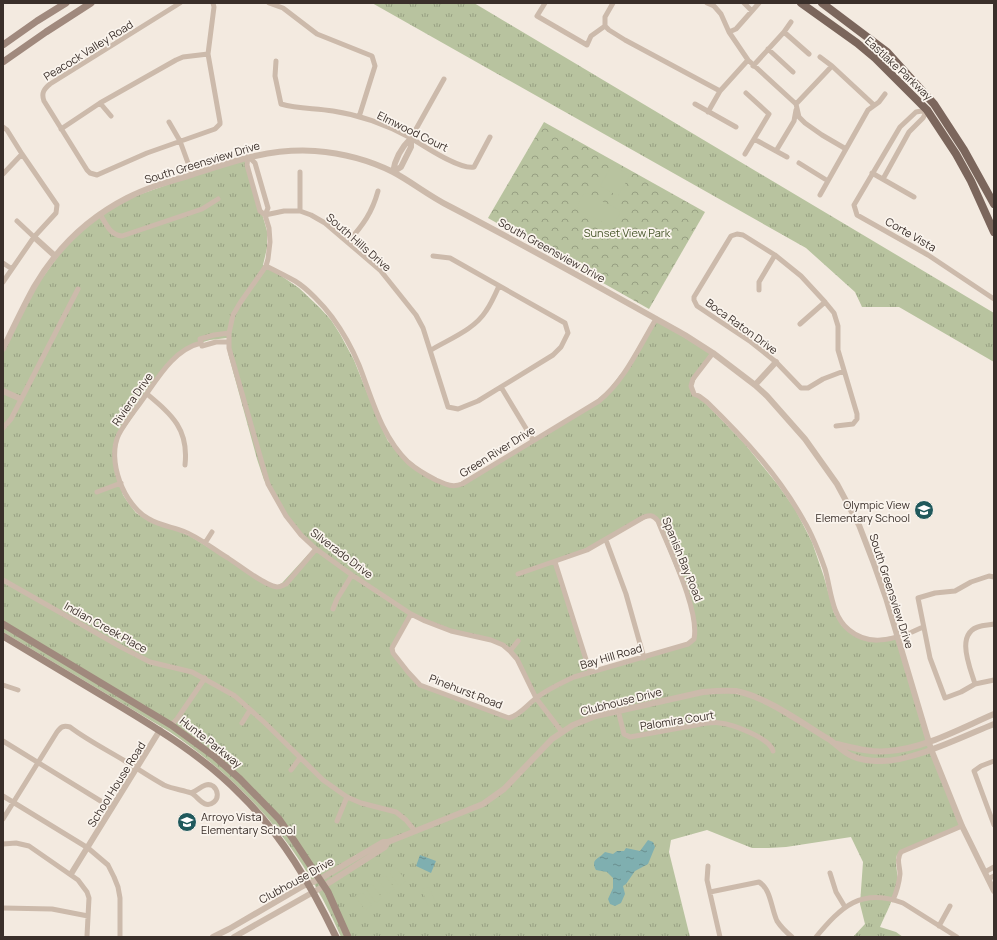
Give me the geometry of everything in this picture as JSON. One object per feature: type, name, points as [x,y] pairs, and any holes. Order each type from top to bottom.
[{"type":"main road","points":[[3,45],[66,3]]},
{"type":"main road","points":[[3,62],[46,32],[92,3]]},
{"type":"main road","name":"Eastlake Parkway","points":[[801,3],[869,53],[927,110],[956,154],[971,181],[994,232]]},
{"type":"main road","name":"Eastlake Parkway","points":[[822,3],[887,52],[934,104],[966,152],[994,204]]},
{"type":"main road","name":"Hunte Parkway","points":[[3,624],[171,725],[214,757],[260,799],[282,824],[320,878],[337,911],[348,937]]},
{"type":"main road","name":"Hunte Parkway","points":[[3,636],[160,730],[198,756],[241,794],[279,839],[314,891],[336,937]]},
{"type":"street","name":"Peacock Valley Road","points":[[61,129],[44,101],[42,96],[44,89],[180,3]]},
{"type":"street","points":[[208,54],[183,57],[176,60],[100,103],[61,129],[87,170],[90,173],[97,175],[126,161],[215,129],[220,124],[208,54],[214,7],[213,3]]},
{"type":"street","points":[[269,3],[283,8],[317,34],[372,56],[375,66],[359,117]]},
{"type":"street","points":[[546,3],[538,16],[587,45],[591,36],[605,26]]},
{"type":"street","points":[[613,3],[605,17],[605,26],[609,30],[720,91]]},
{"type":"street","points":[[707,3],[714,6],[721,14],[729,32],[753,66],[796,106],[799,117],[805,123],[846,149]]},
{"type":"street","points":[[744,3],[752,10]]},
{"type":"street","points":[[729,32],[736,29],[758,3]]},
{"type":"street","points":[[753,66],[784,32],[791,22]]},
{"type":"street","points":[[784,32],[809,54]]},
{"type":"street","points":[[768,49],[793,72]]},
{"type":"street","points":[[820,57],[832,66],[874,105]]},
{"type":"street","points":[[708,112],[720,91],[748,60]]},
{"type":"street","name":"Elmwood Court","points":[[276,61],[275,76],[281,104],[333,111],[359,117],[411,138],[462,166],[471,168],[476,165],[490,137]]},
{"type":"street","points":[[776,151],[794,121],[796,106],[832,66]]},
{"type":"street","points":[[393,172],[401,167],[411,147],[411,138],[444,80]]},
{"type":"street","points":[[745,154],[770,114],[746,93]]},
{"type":"street","points":[[820,195],[868,110],[879,102],[885,94]]},
{"type":"street","points":[[100,103],[111,116]]},
{"type":"street","points":[[695,104],[736,127]]},
{"type":"street","name":"Corte Vista","points":[[883,179],[909,132],[923,118],[927,110],[934,104]]},
{"type":"street","name":"Corte Vista","points":[[927,110],[916,112],[900,127],[872,172],[854,205],[857,215],[928,255],[994,299]]},
{"type":"street","points":[[908,119],[916,125]]},
{"type":"street","points":[[169,122],[180,141],[192,174]]},
{"type":"street","points":[[3,127],[8,130],[22,154],[57,205],[56,213],[34,237],[3,282]]},
{"type":"street","points":[[900,127],[909,132]]},
{"type":"street","points":[[754,139],[787,156]]},
{"type":"street","name":"South Greensview Drive","points":[[3,349],[34,287],[55,256],[73,236],[100,214],[144,190],[248,156],[282,151],[305,150],[350,157],[393,172],[444,203],[685,335],[713,353],[767,396],[805,439],[837,484],[859,524],[886,598],[928,742],[962,826],[985,872],[991,877],[994,891]]},
{"type":"street","points":[[3,174],[22,154]]},
{"type":"street","name":"Silverado Drive","points":[[248,156],[255,163],[268,208],[265,215]]},
{"type":"street","name":"Silverado Drive","points":[[248,156],[247,165],[260,211],[265,215],[269,228],[270,242],[266,266],[236,309],[231,322],[229,342],[231,354],[268,484],[278,503],[296,528],[316,549],[411,614],[451,631],[491,640],[510,650],[517,659],[536,698],[562,732]]},
{"type":"street","points":[[799,163],[828,180]]},
{"type":"street","points":[[300,172],[300,211]]},
{"type":"street","points":[[872,172],[914,197]]},
{"type":"street","points":[[348,242],[362,226],[374,203],[378,191]]},
{"type":"street","points":[[100,214],[111,231],[116,235],[122,236],[202,209],[218,199]]},
{"type":"street","name":"South Hills Drive","points":[[265,215],[284,211],[300,211],[311,214],[325,223],[380,270],[416,316],[423,328],[448,408],[455,409],[478,401],[501,387]]},
{"type":"street","points":[[17,221],[55,256]]},
{"type":"street","name":"Boca Raton Drive","points":[[775,256],[743,235],[733,235],[728,240],[724,250],[696,294],[694,300],[697,306],[752,342],[776,362],[798,386],[803,389],[844,371]]},
{"type":"street","points":[[433,256],[450,258],[565,323],[568,333],[561,347],[553,355],[501,387],[533,440]]},
{"type":"street","points":[[759,290],[759,282],[775,256],[801,276],[834,313],[838,326],[838,350],[857,414],[853,424],[836,426]]},
{"type":"street","points":[[3,263],[12,269]]},
{"type":"street","name":"Green River Drive","points":[[266,266],[297,282],[317,300],[332,317],[351,346],[378,416],[394,444],[408,462],[424,474],[452,486],[459,486],[593,405],[611,390],[623,376],[656,319]]},
{"type":"street","points":[[430,350],[466,331],[476,322],[486,311],[499,286]]},
{"type":"street","points":[[3,428],[11,419],[78,289]]},
{"type":"street","points":[[800,324],[825,302]]},
{"type":"street","name":"Riviera Drive","points":[[229,333],[200,339],[201,343],[186,349],[170,363],[147,394],[119,435],[114,457],[121,483],[129,501],[135,509],[144,516],[150,520],[185,532],[273,586],[280,587],[286,584],[316,549]]},
{"type":"street","points":[[201,343],[202,346],[216,342],[229,342]]},
{"type":"street","points":[[713,353],[693,379],[691,386],[694,394],[707,402],[753,450],[793,502],[818,551],[826,572],[836,613],[845,627],[852,633],[868,640],[879,641],[898,637],[924,627]]},
{"type":"street","points":[[755,385],[776,362]]},
{"type":"street","points":[[3,391],[21,400]]},
{"type":"street","points":[[147,394],[169,413],[180,428],[185,442],[185,465]]},
{"type":"street","points":[[97,492],[121,483]]},
{"type":"street","name":"Spanish Bay Road","points":[[518,574],[587,550],[644,517],[650,515],[654,516],[658,521],[690,601],[696,631],[694,639]]},
{"type":"street","points":[[205,543],[212,532]]},
{"type":"street","points":[[606,540],[626,594],[644,658]]},
{"type":"street","points":[[555,562],[590,672]]},
{"type":"street","points":[[333,609],[352,575]]},
{"type":"street","points":[[994,577],[989,576],[971,582],[955,591],[935,593],[918,598],[930,658],[945,698],[961,692],[975,684],[994,680]]},
{"type":"street","name":"Indian Creek Place","points":[[3,580],[118,646],[150,662],[192,672],[235,696],[315,772],[347,797],[361,803],[396,812],[406,820],[415,831]]},
{"type":"street","name":"Pinehurst Road","points":[[411,614],[392,648],[393,653],[420,685],[509,718],[516,716],[536,698]]},
{"type":"street","points":[[975,684],[965,649],[968,636],[974,629],[980,626],[994,624]]},
{"type":"street","name":"Bay Hill Road","points":[[536,698],[560,683],[590,672],[644,658],[688,644],[694,639]]},
{"type":"street","points":[[510,650],[518,641]]},
{"type":"street","points":[[171,725],[205,678]]},
{"type":"street","points":[[3,685],[18,690]]},
{"type":"street","name":"Clubhouse Drive","points":[[213,937],[383,842],[388,842],[483,804],[494,798],[552,739],[585,719],[618,710],[703,692],[717,690],[736,691],[755,697],[772,705],[835,744],[851,756],[882,761],[903,758],[931,749],[994,724]]},
{"type":"street","points":[[242,723],[250,710]]},
{"type":"street","name":"Palomira Court","points":[[618,710],[624,734],[630,737],[719,722],[751,733],[770,744],[773,751]]},
{"type":"street","name":"Clubhouse Drive","points":[[835,744],[872,751],[889,751],[928,742],[994,714]]},
{"type":"street","points":[[3,819],[60,727],[65,726],[70,727],[164,785],[191,793],[205,804],[214,802],[217,796],[214,787],[208,785],[202,786],[191,793]]},
{"type":"street","name":"School House Road","points":[[71,874],[160,730]]},
{"type":"street","points":[[3,741],[112,808]]},
{"type":"street","points":[[290,770],[300,758]]},
{"type":"street","points":[[994,761],[981,766],[974,771],[994,824]]},
{"type":"street","points":[[3,796],[88,848],[108,865],[116,882],[120,898],[120,937]]},
{"type":"street","points":[[337,821],[347,797]]},
{"type":"street","points":[[987,806],[994,804]]},
{"type":"street","points":[[893,900],[898,888],[900,873],[898,859],[901,852],[962,826]]},
{"type":"street","name":"Clubhouse Drive","points":[[234,937],[324,886],[385,847],[388,842]]},
{"type":"street","points":[[3,844],[16,843],[29,846],[78,880],[87,892],[89,904],[86,936]]},
{"type":"street","points":[[708,866],[707,880],[720,937]]},
{"type":"street","points":[[985,872],[994,867]]},
{"type":"street","points":[[830,873],[836,892],[845,907]]},
{"type":"street","points":[[710,892],[759,882],[766,888],[777,920],[782,928],[792,937]]},
{"type":"street","points":[[816,937],[833,917],[845,907],[856,901],[868,898],[893,900],[903,904],[957,937]]},
{"type":"street","points":[[938,926],[950,906]]},
{"type":"street","points":[[3,908],[52,909],[88,916]]},
{"type":"green space","points":[[372,3],[474,3],[994,313],[994,362],[899,307],[862,307],[855,292],[806,248]]},
{"type":"green space","name":"Sunset View Park","points":[[544,122],[705,212],[649,309],[488,218]]},
{"type":"green space","points":[[246,157],[267,231],[267,248],[263,265],[299,288],[331,320],[354,360],[388,441],[428,477],[456,485],[589,407],[608,390],[625,369],[654,319],[710,353],[691,388],[744,443],[778,485],[795,509],[812,542],[834,613],[842,626],[866,640],[895,636],[923,730],[963,825],[897,855],[896,889],[880,927],[896,932],[903,937],[853,937],[865,924],[860,904],[863,862],[851,837],[786,847],[752,848],[707,830],[671,840],[669,852],[690,937],[341,937],[326,905],[291,848],[248,797],[224,774],[198,752],[170,732],[3,632],[3,349],[29,296],[73,236],[124,200]],"holes":[[[227,338],[228,353],[264,480],[303,538],[314,548],[282,583],[278,585],[270,585],[185,533],[149,521],[136,513],[123,495],[117,471],[113,464],[113,445],[170,363],[193,345],[210,340]],[[651,516],[656,521],[689,601],[694,634],[692,638],[686,643],[588,672],[553,561],[587,548]],[[412,614],[449,630],[502,644],[517,660],[536,698],[513,715],[506,716],[418,684],[392,650]]]},
{"type":"green space","points":[[612,165],[630,175],[618,196],[600,186]]},
{"type":"green space","points":[[587,193],[619,210],[620,214],[613,225],[608,225],[578,210],[580,200]]},
{"type":"green space","points":[[396,867],[406,881],[399,886],[389,872]]},
{"type":"green space","points":[[385,875],[395,889],[388,894],[378,879]]},
{"type":"green space","points":[[372,884],[382,898],[376,903],[366,889]]},
{"type":"green space","points":[[429,887],[436,903],[428,906],[422,889]]},
{"type":"green space","points":[[362,892],[372,905],[365,910],[355,896]]},
{"type":"water","points":[[648,840],[653,842],[655,847],[648,864],[635,871],[623,886],[625,894],[621,903],[615,906],[610,904],[608,899],[613,888],[613,878],[607,872],[596,870],[594,866],[595,861],[605,852],[613,854],[617,851],[624,851],[626,848],[640,851]]},
{"type":"water","points":[[420,855],[436,861],[431,873],[416,866]]},
{"type":"place","name":"Olympic View Elementary School","points":[[924,510]]},
{"type":"place","name":"Arroyo Vista Elementary School","points":[[187,822]]}]
